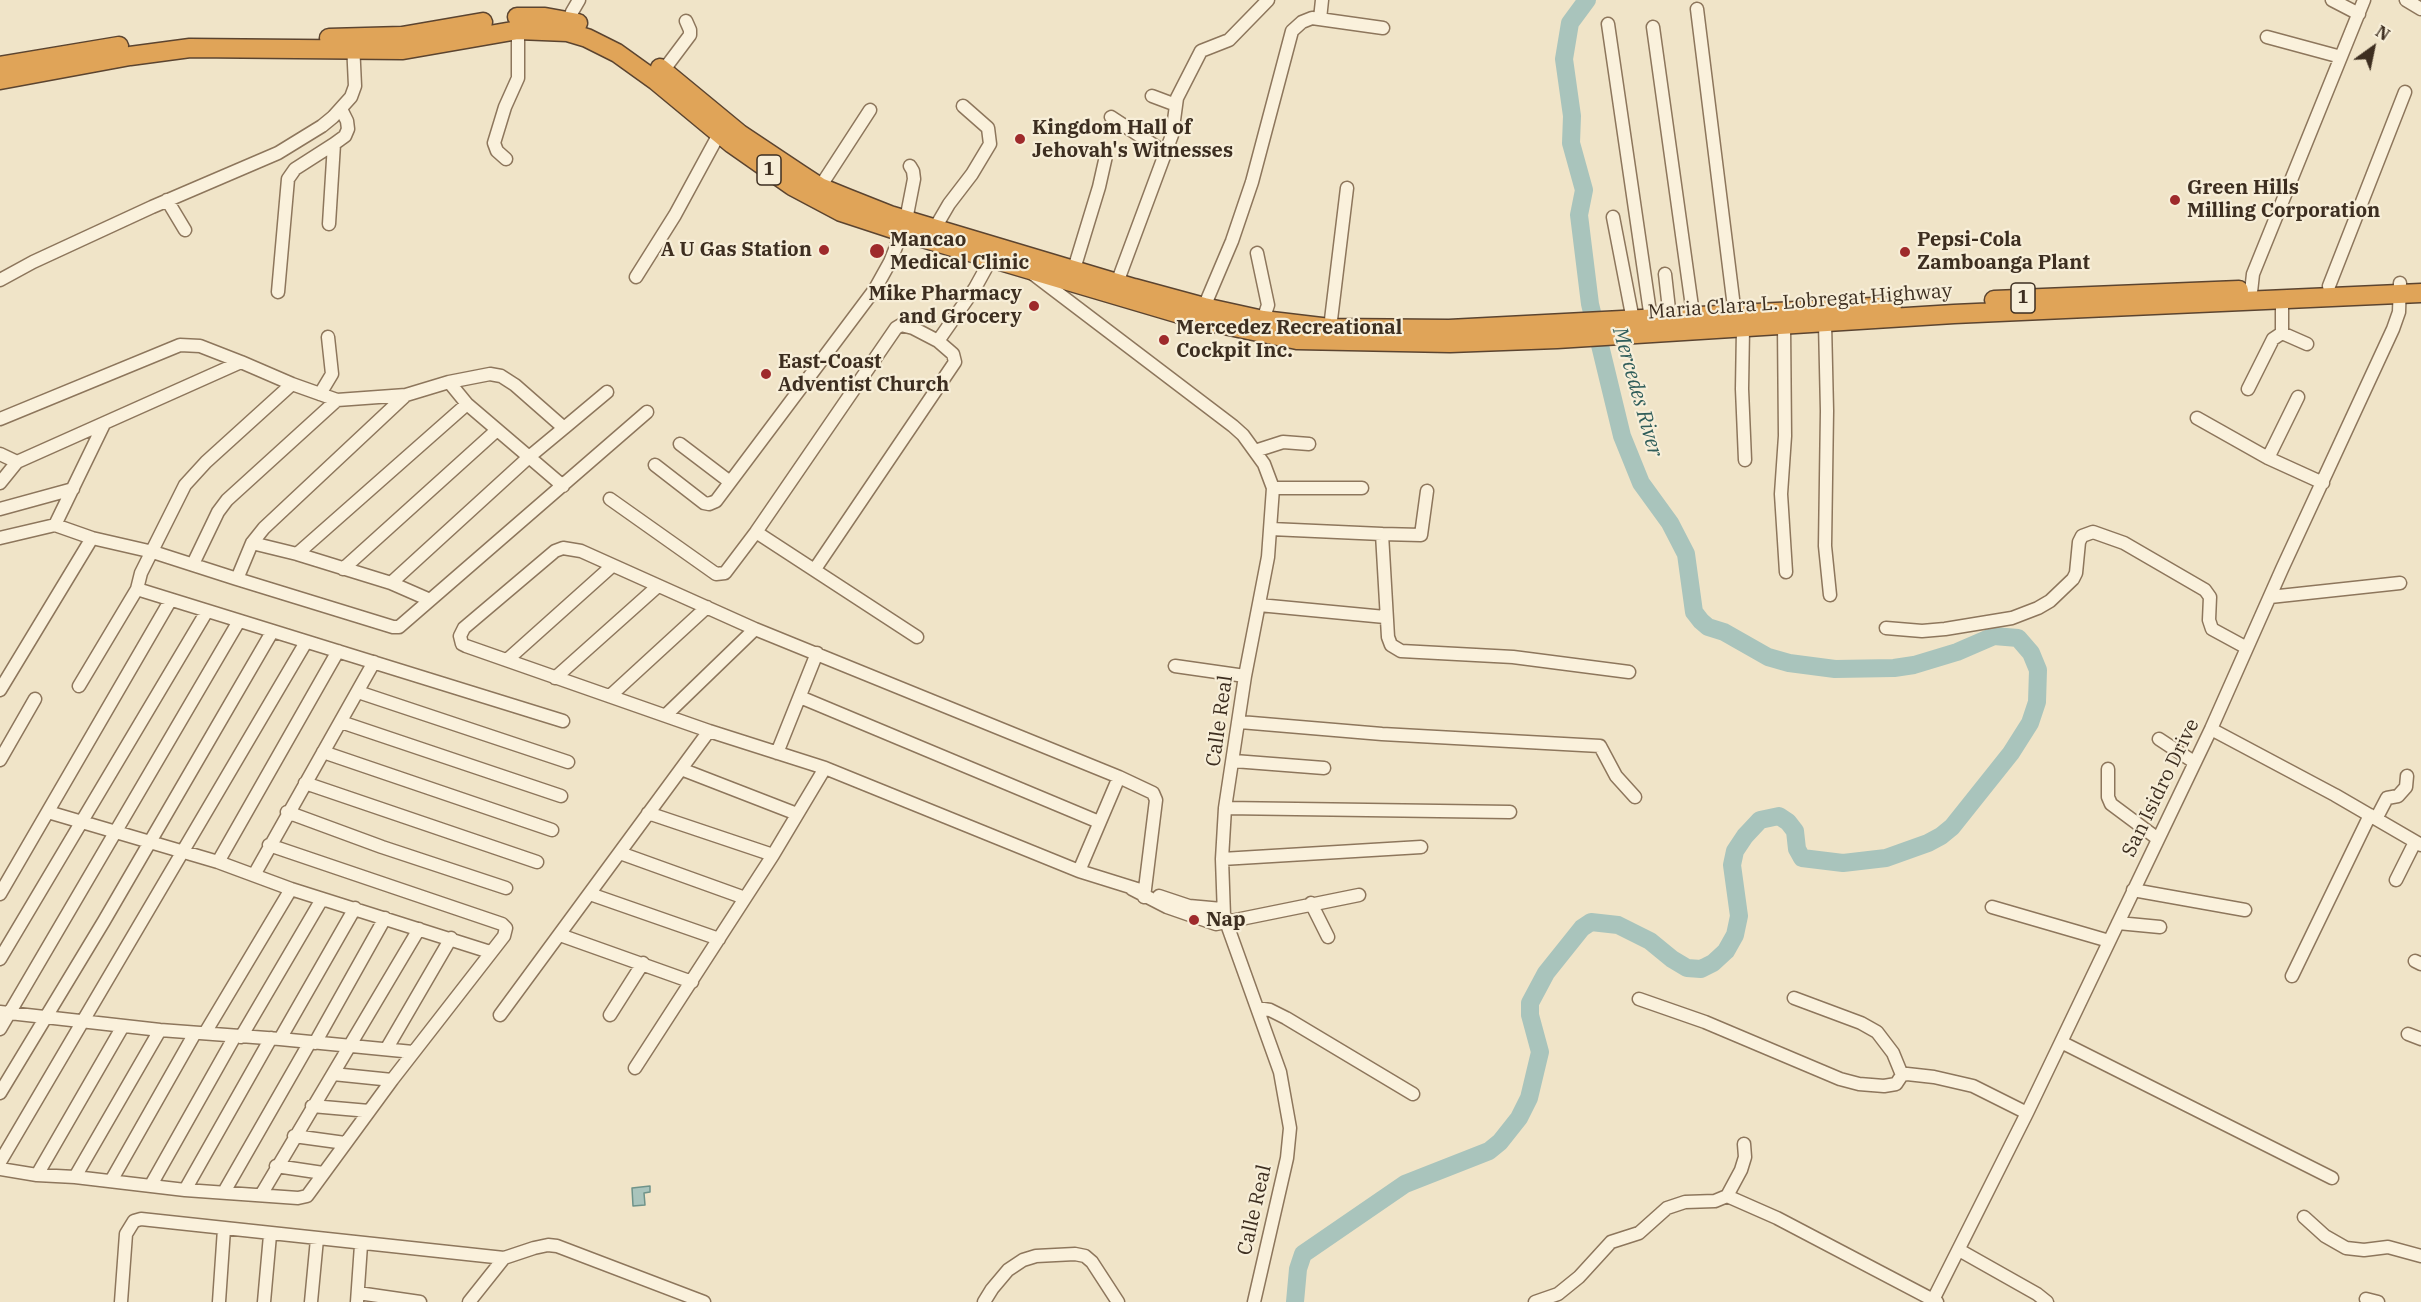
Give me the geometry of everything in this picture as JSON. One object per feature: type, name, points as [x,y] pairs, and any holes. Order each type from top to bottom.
[{"type":"highway","name":"Maria Clara L. Lobregat Highway","points":[[354,45],[517,17],[545,17],[568,26],[615,38],[663,71],[741,134],[820,186],[904,226],[1029,271],[1200,320],[1297,340],[1450,343],[1627,325],[1739,322],[2100,294],[2201,297]]},
{"type":"highway","name":"Maria Clara L. Lobregat Highway","points":[[0,80],[191,36],[403,50],[518,30],[568,26],[617,53],[656,81],[718,134],[792,186],[841,212],[904,226],[935,228],[1203,308],[1263,320],[1330,328],[1556,331]]},
{"type":"highway","name":"Maria Clara L. Lobregat Highway","points":[[0,66],[130,50]]},
{"type":"highway","name":"Maria Clara L. Lobregat Highway","points":[[2250,295],[2282,300],[2401,288],[2421,282]]},
{"type":"highway","name":"Maria Clara L. Lobregat Highway","points":[[1739,322],[1784,326],[2250,295],[2329,286],[2401,288],[2421,293]]},
{"type":"highway","name":"Maria Clara L. Lobregat Highway","points":[[1627,325],[1651,319],[1670,318],[1694,324]]},
{"type":"street","points":[[568,26],[579,0]]},
{"type":"street","points":[[1254,0],[1257,13]]},
{"type":"street","points":[[1117,283],[1172,135],[1176,105],[1201,51],[1229,40],[1268,0]]},
{"type":"street","points":[[1320,19],[1322,0]]},
{"type":"street","points":[[2250,295],[2259,260],[2364,0]]},
{"type":"street","points":[[2406,0],[2421,9]]},
{"type":"street","points":[[2336,1],[2359,14]]},
{"type":"street","points":[[1697,9],[1739,322],[1745,460]]},
{"type":"street","points":[[1203,308],[1232,241],[1252,182],[1292,31],[1302,22],[1312,18],[1383,28]]},
{"type":"street","points":[[663,71],[690,35],[686,21]]},
{"type":"street","points":[[1608,24],[1651,319]]},
{"type":"street","points":[[1653,27],[1694,324]]},
{"type":"street","points":[[506,159],[494,148],[494,143],[505,107],[518,78],[518,30]]},
{"type":"street","points":[[2267,37],[2342,57]]},
{"type":"street","points":[[0,280],[33,262],[167,200],[278,153],[322,126],[351,97],[355,86],[354,45]]},
{"type":"street","points":[[2329,286],[2405,93]]},
{"type":"street","points":[[1152,96],[1176,105]]},
{"type":"street","points":[[935,228],[990,144],[988,128],[963,106]]},
{"type":"street","points":[[278,292],[288,179],[295,169],[345,136],[348,129],[347,121],[341,109]]},
{"type":"street","points":[[820,186],[870,111]]},
{"type":"street","points":[[1112,117],[1166,153]]},
{"type":"street","points":[[636,277],[675,214],[718,134]]},
{"type":"street","points":[[329,224],[334,144]]},
{"type":"street","points":[[1074,269],[1106,156]]},
{"type":"street","points":[[655,465],[709,504],[716,501],[875,290],[890,262],[904,226],[914,179],[914,171],[910,166]]},
{"type":"street","points":[[1330,328],[1347,188]]},
{"type":"street","points":[[167,200],[185,230]]},
{"type":"street","points":[[1613,217],[1627,325]]},
{"type":"street","name":"Calle Real","points":[[1015,252],[1029,271],[1243,435],[1264,464],[1273,488],[1271,528],[1225,808],[1222,859],[1222,909],[1280,1072],[1290,1128],[1287,1158],[1254,1302]]},
{"type":"street","points":[[1257,253],[1268,305],[1263,320]]},
{"type":"street","points":[[938,342],[975,288],[991,259]]},
{"type":"street","points":[[1665,274],[1670,318]]},
{"type":"street","name":"San Isidro Drive","points":[[1934,1301],[2211,729],[2393,329],[2399,312],[2401,288]]},
{"type":"street","points":[[2282,300],[2282,333]]},
{"type":"street","points":[[1825,323],[1826,546],[1830,594]]},
{"type":"street","points":[[610,499],[716,574],[729,570],[896,328],[906,325],[938,342],[955,357],[953,368],[815,569]]},
{"type":"street","points":[[1784,326],[1785,436],[1781,494],[1786,572]]},
{"type":"street","points":[[2282,333],[2307,345]]},
{"type":"street","points":[[2248,389],[2273,339],[2282,333]]},
{"type":"street","points":[[320,394],[332,374],[328,337]]},
{"type":"street","points":[[0,419],[180,345],[201,346],[292,384],[338,400],[406,395],[449,382],[490,374],[501,376],[532,399],[564,428]]},
{"type":"street","points":[[0,483],[17,462],[241,362]]},
{"type":"street","points":[[449,382],[467,404],[563,486]]},
{"type":"street","points":[[79,686],[137,590],[141,573],[185,484],[292,384]]},
{"type":"street","points":[[391,583],[529,457],[607,392]]},
{"type":"street","points":[[237,579],[252,543],[272,520],[406,395]]},
{"type":"street","points":[[2268,458],[2298,397]]},
{"type":"street","points":[[193,564],[218,512],[227,500],[338,400]]},
{"type":"street","points":[[297,554],[467,404]]},
{"type":"street","points":[[0,538],[55,525],[92,538],[193,564],[393,627],[404,624],[647,412]]},
{"type":"street","points":[[2197,418],[2268,458],[2323,483]]},
{"type":"street","points":[[55,525],[104,424]]},
{"type":"street","points":[[343,569],[497,430]]},
{"type":"street","points":[[1255,451],[1283,442],[1309,444]]},
{"type":"street","points":[[680,444],[730,482]]},
{"type":"street","points":[[0,454],[17,462]]},
{"type":"street","points":[[1273,488],[1362,488]]},
{"type":"street","points":[[0,509],[73,489]]},
{"type":"street","points":[[1271,528],[1421,534],[1427,491]]},
{"type":"street","points":[[756,532],[917,637]]},
{"type":"street","points":[[1886,628],[1922,632],[1945,629],[2012,618],[2037,608],[2050,601],[2073,579],[2076,573],[2079,542],[2082,536],[2093,532],[2124,543],[2205,590],[2210,597],[2209,620],[2212,629],[2247,648]]},
{"type":"street","points":[[1382,534],[1385,617],[1391,645],[1401,651],[1513,657],[1629,672]]},
{"type":"street","points":[[0,690],[92,538]]},
{"type":"street","points":[[252,543],[297,554],[391,583],[430,600]]},
{"type":"street","points":[[1141,892],[1155,796],[1119,777],[755,629],[571,549],[564,548],[555,551],[465,628],[460,636],[462,644],[709,731],[825,768],[1079,872],[1141,892],[1216,924],[1359,895]]},
{"type":"street","points":[[507,660],[612,566]]},
{"type":"street","points":[[2270,597],[2400,583]]},
{"type":"street","points":[[555,678],[658,586]]},
{"type":"street","points":[[137,590],[563,721]]},
{"type":"street","points":[[0,894],[170,601]]},
{"type":"street","points":[[1259,605],[1385,617]]},
{"type":"street","points":[[610,696],[706,607]]},
{"type":"street","points":[[0,959],[207,611]]},
{"type":"street","points":[[0,1029],[4,1013],[115,832],[239,621]]},
{"type":"street","points":[[666,715],[755,629]]},
{"type":"street","points":[[0,1093],[272,632]]},
{"type":"street","points":[[0,1162],[306,642]]},
{"type":"street","points":[[218,862],[338,651]]},
{"type":"street","points":[[777,753],[817,653]]},
{"type":"street","points":[[254,875],[287,812],[374,662]]},
{"type":"street","points":[[1175,666],[1245,676]]},
{"type":"street","points":[[358,692],[568,762]]},
{"type":"street","points":[[800,697],[1100,822]]},
{"type":"street","points":[[0,760],[35,699]]},
{"type":"street","points":[[341,722],[561,796]]},
{"type":"street","points":[[1239,722],[1382,734],[1600,746],[1616,776],[1635,797]]},
{"type":"street","points":[[2211,729],[2418,844],[2396,880]]},
{"type":"street","points":[[500,1015],[709,731]]},
{"type":"street","points":[[2158,739],[2194,762]]},
{"type":"street","points":[[323,752],[552,830]]},
{"type":"street","points":[[1234,761],[1324,768]]},
{"type":"street","points":[[635,1068],[773,855],[825,768]]},
{"type":"street","points":[[2109,769],[2108,797],[2111,804],[2158,839]]},
{"type":"street","points":[[681,770],[797,814]]},
{"type":"street","points":[[2292,976],[2373,817],[2387,798],[2398,796],[2406,787],[2407,776]]},
{"type":"street","points":[[1079,872],[1119,777]]},
{"type":"street","points":[[305,783],[537,862]]},
{"type":"street","points":[[1225,808],[1510,812]]},
{"type":"street","points":[[287,812],[382,847],[506,888]]},
{"type":"street","points":[[48,813],[218,862],[291,889],[490,952]]},
{"type":"street","points":[[648,813],[773,855]]},
{"type":"street","points":[[0,1169],[185,1190],[298,1198],[307,1196],[413,1052],[504,936],[506,928],[502,924],[269,845]]},
{"type":"street","points":[[1222,859],[1421,848]]},
{"type":"street","points":[[620,853],[745,898]]},
{"type":"street","points":[[111,1181],[200,1033],[291,889]]},
{"type":"street","points":[[2133,890],[2246,910]]},
{"type":"street","points":[[590,894],[719,939]]},
{"type":"street","points":[[151,1185],[322,899]]},
{"type":"street","points":[[1311,903],[1328,937]]},
{"type":"street","points":[[1992,907],[2109,941]]},
{"type":"street","points":[[185,1190],[355,908]]},
{"type":"street","points":[[1190,911],[1222,909]]},
{"type":"street","points":[[224,1192],[385,918]]},
{"type":"street","points":[[2118,923],[2160,927]]},
{"type":"street","points":[[261,1195],[276,1166],[351,1046],[419,929]]},
{"type":"street","points":[[560,935],[692,982]]},
{"type":"street","points":[[387,1048],[451,938]]},
{"type":"street","points":[[610,1015],[643,963]]},
{"type":"street","points":[[1794,998],[1861,1023],[1877,1032],[1893,1053],[1902,1076]]},
{"type":"street","points":[[1639,999],[1705,1022],[1840,1079],[1859,1084],[1892,1086],[1902,1076],[1934,1077],[1962,1083],[2027,1113]]},
{"type":"street","points":[[1257,1008],[1270,1010],[1286,1018],[1413,1094]]},
{"type":"street","points":[[4,1013],[160,1030],[413,1052]]},
{"type":"street","points":[[37,1175],[123,1026]]},
{"type":"street","points":[[75,1177],[160,1030]]},
{"type":"street","points":[[2408,1034],[2421,1039]]},
{"type":"street","points":[[2061,1042],[2332,1178]]},
{"type":"street","points":[[333,1074],[392,1080]]},
{"type":"street","points":[[312,1106],[369,1111]]},
{"type":"street","points":[[294,1136],[345,1143]]},
{"type":"street","points":[[1535,1302],[1558,1294],[1579,1277],[1611,1242],[1639,1233],[1667,1208],[1685,1202],[1715,1201],[1727,1196],[1741,1170],[1745,1157],[1744,1144]]},
{"type":"street","points":[[276,1166],[323,1173]]},
{"type":"street","points":[[1727,1196],[1838,1249],[1934,1301]]},
{"type":"street","points":[[2304,1217],[2325,1236],[2346,1248],[2364,1250],[2388,1247],[2421,1256]]},
{"type":"street","points":[[121,1302],[126,1234],[134,1221],[155,1219],[361,1245],[504,1258],[534,1248],[557,1246],[681,1298],[704,1302]]},
{"type":"street","points":[[219,1302],[224,1229]]},
{"type":"street","points":[[264,1302],[270,1234]]},
{"type":"street","points":[[311,1302],[317,1239]]},
{"type":"street","points":[[361,1245],[358,1297],[420,1302]]},
{"type":"street","points":[[1959,1250],[2037,1294],[2047,1302]]},
{"type":"street","points":[[984,1302],[1008,1270],[1023,1260],[1036,1256],[1075,1254],[1085,1256],[1092,1262],[1118,1302]]},
{"type":"street","points":[[469,1302],[504,1258]]},
{"type":"street","points":[[2366,1299],[2379,1302]]},
{"type":"water","points":[[650,1186],[650,1192],[644,1193],[645,1205],[633,1206],[632,1188]]},
{"type":"waterway","name":"Mercedes River","points":[[1295,1302],[1298,1269],[1303,1254],[1405,1184],[1489,1151],[1500,1142],[1519,1118],[1529,1098],[1540,1052],[1530,1015],[1530,1003],[1546,973],[1582,928],[1591,922],[1618,925],[1650,941],[1687,968],[1701,969],[1713,963],[1726,951],[1735,935],[1739,916],[1732,865],[1735,851],[1760,820],[1779,816],[1788,822],[1795,831],[1797,849],[1802,858],[1843,863],[1886,858],[1928,843],[1952,827],[2011,753],[2030,723],[2037,702],[2038,670],[2031,653],[2018,638],[1994,636],[1957,652],[1914,665],[1894,668],[1835,669],[1789,663],[1768,657],[1724,632],[1708,627],[1694,612],[1686,554],[1670,523],[1641,483],[1622,436],[1590,304],[1579,215],[1584,190],[1571,143],[1572,116],[1564,59],[1570,23],[1587,0]]},
{"type":"place","name":"Kingdom Hall of Jehovah's Witnesses","points":[[1020,139]]},
{"type":"place","name":"Green Hills Milling Corporation","points":[[2175,200]]},
{"type":"place","name":"A U Gas Station","points":[[824,250]]},
{"type":"place","name":"Mancao Medical Clinic","points":[[877,251]]},
{"type":"place","name":"Pepsi-Cola Zamboanga Plant","points":[[1905,252]]},
{"type":"place","name":"Mike Pharmacy and Grocery","points":[[1034,306]]},
{"type":"place","name":"Mercedez Recreational Cockpit Inc.","points":[[1164,340]]},
{"type":"place","name":"East-Coast Adventist Church","points":[[766,374]]},
{"type":"place","name":"Nap","points":[[1194,920]]}]
